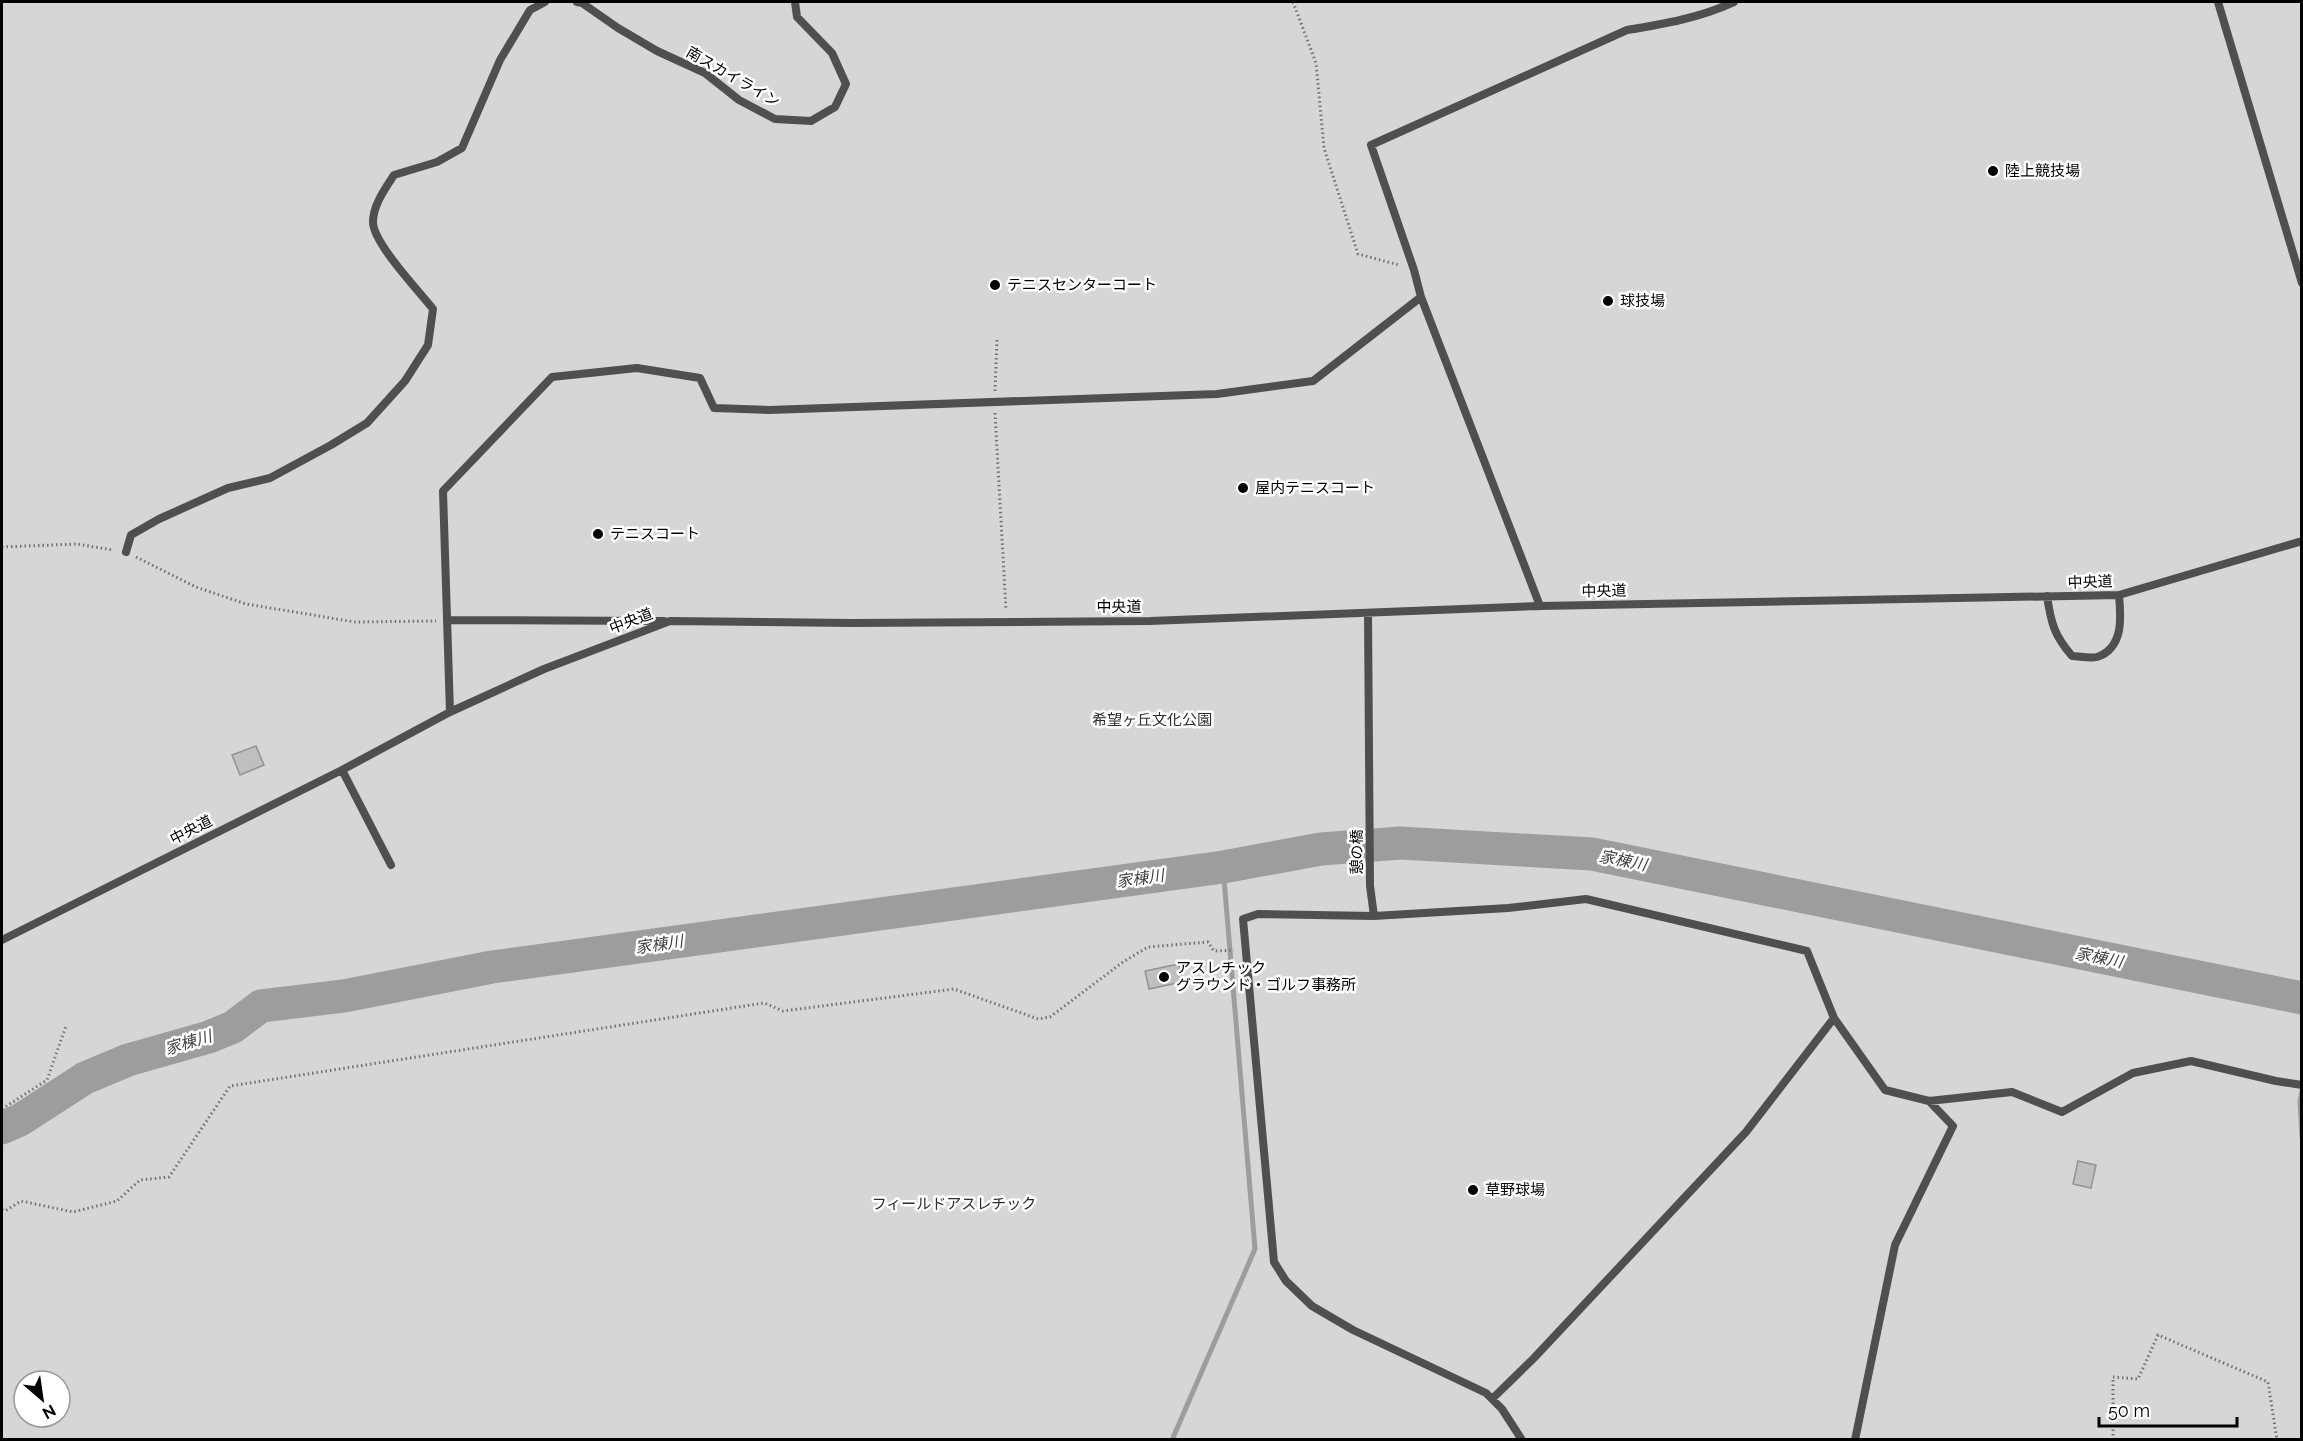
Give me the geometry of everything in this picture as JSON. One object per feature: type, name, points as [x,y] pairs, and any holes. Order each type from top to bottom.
[{"type":"lane","points":[[126,552],[131,535],[159,519],[228,488],[270,478],[367,423],[405,381],[428,345],[433,309],[382,246],[373,222],[378,200],[394,176],[437,162],[462,148],[500,60],[530,10],[545,2]]},
{"type":"lane","name":"南スカイライン","points":[[577,2],[657,51],[705,73],[739,100],[775,119],[811,121],[835,106],[846,84],[832,53],[797,17],[795,2]]},
{"type":"lane","points":[[1540,606],[1421,297],[1371,145],[1627,30],[1682,20],[1734,2]]},
{"type":"lane","points":[[2218,2],[2301,283]]},
{"type":"lane","points":[[450,712],[443,491],[552,377],[637,368],[681,374],[700,378],[714,408],[770,410],[1217,394],[1313,381],[1421,297]]},
{"type":"lane","name":"中央道","points":[[2,940],[342,770],[450,712],[544,669],[670,621],[852,623],[1150,621],[1540,606],[2119,595],[2301,541]]},
{"type":"lane","points":[[2047,596],[2049,616],[2058,640],[2072,656],[2096,657],[2115,645],[2121,623],[2119,595]]},
{"type":"lane","name":"憩の橋","points":[[1368,614],[1370,885],[1374,916]]},
{"type":"lane","points":[[447,620],[670,621]]},
{"type":"lane","points":[[342,770],[391,865]]},
{"type":"lane","points":[[1522,1440],[1502,1409],[1486,1393],[1353,1330],[1312,1306],[1286,1281],[1274,1262],[1243,918],[1258,914],[1374,916],[1508,908],[1586,899],[1807,951],[1834,1018],[1885,1090],[1929,1101],[2012,1092],[2062,1112],[2133,1073],[2192,1060],[2276,1082],[2301,1085]]},
{"type":"lane","points":[[1492,1399],[1534,1358],[1746,1132],[1834,1018]]},
{"type":"lane","points":[[1855,1440],[1895,1245],[1953,1125],[1929,1101]]},
{"type":"path","points":[[1293,2],[1316,63],[1324,148],[1358,254],[1414,270]]},
{"type":"path","points":[[997,339],[994,403],[1006,622]]},
{"type":"path","points":[[2,547],[77,544],[126,552],[196,587],[246,604],[355,622],[447,620]]},
{"type":"path","points":[[2,1210],[6,1211],[21,1201],[73,1212],[117,1201],[140,1180],[169,1177],[230,1086],[765,1003],[783,1011],[954,989],[1038,1019],[1050,1017],[1123,962],[1148,947],[1208,942],[1214,951],[1246,949]]},
{"type":"path","points":[[2,1109],[47,1080],[66,1026]]},
{"type":"path","points":[[2113,1440],[2113,1377],[2138,1379],[2158,1335],[2268,1382],[2277,1440]]},
{"type":"green space","name":"希望ヶ丘文化公園","points":[[2,2],[2301,2],[2301,1439],[2,1440]]},
{"type":"building","points":[[256,746],[264,765],[240,775],[232,755]]},
{"type":"building","name":"アスレチック グラウンド・ゴルフ事務所","points":[[1179,964],[1182,982],[1149,989],[1145,971]]},
{"type":"building","points":[[2078,1161],[2096,1165],[2091,1188],[2073,1184]]},
{"type":"waterway","name":"家棟川","points":[[2,1128],[20,1120],[85,1078],[128,1060],[209,1037],[233,1027],[261,1006],[344,996],[492,967],[1223,867],[1321,849],[1400,843],[1592,854],[2302,998]]},
{"type":"waterway","points":[[1172,1440],[1255,1249],[1223,867]]},
{"type":"waterway","points":[[2302,1091],[2300,1101],[2302,1137]]},
{"type":"place","name":"陸上競技場","points":[[1993,171]]},
{"type":"place","name":"テニスセンターコート","points":[[995,285]]},
{"type":"place","name":"球技場","points":[[1608,301]]},
{"type":"place","name":"屋内テニスコート","points":[[1243,488]]},
{"type":"place","name":"テニスコート","points":[[598,534]]},
{"type":"place","name":"アスレチック グラウンド・ゴルフ事務所","points":[[1164,977]]},
{"type":"place","name":"草野球場","points":[[1473,1190]]},
{"type":"park label","name":"フィールドアスレチック","points":[[954,1204]]}]
